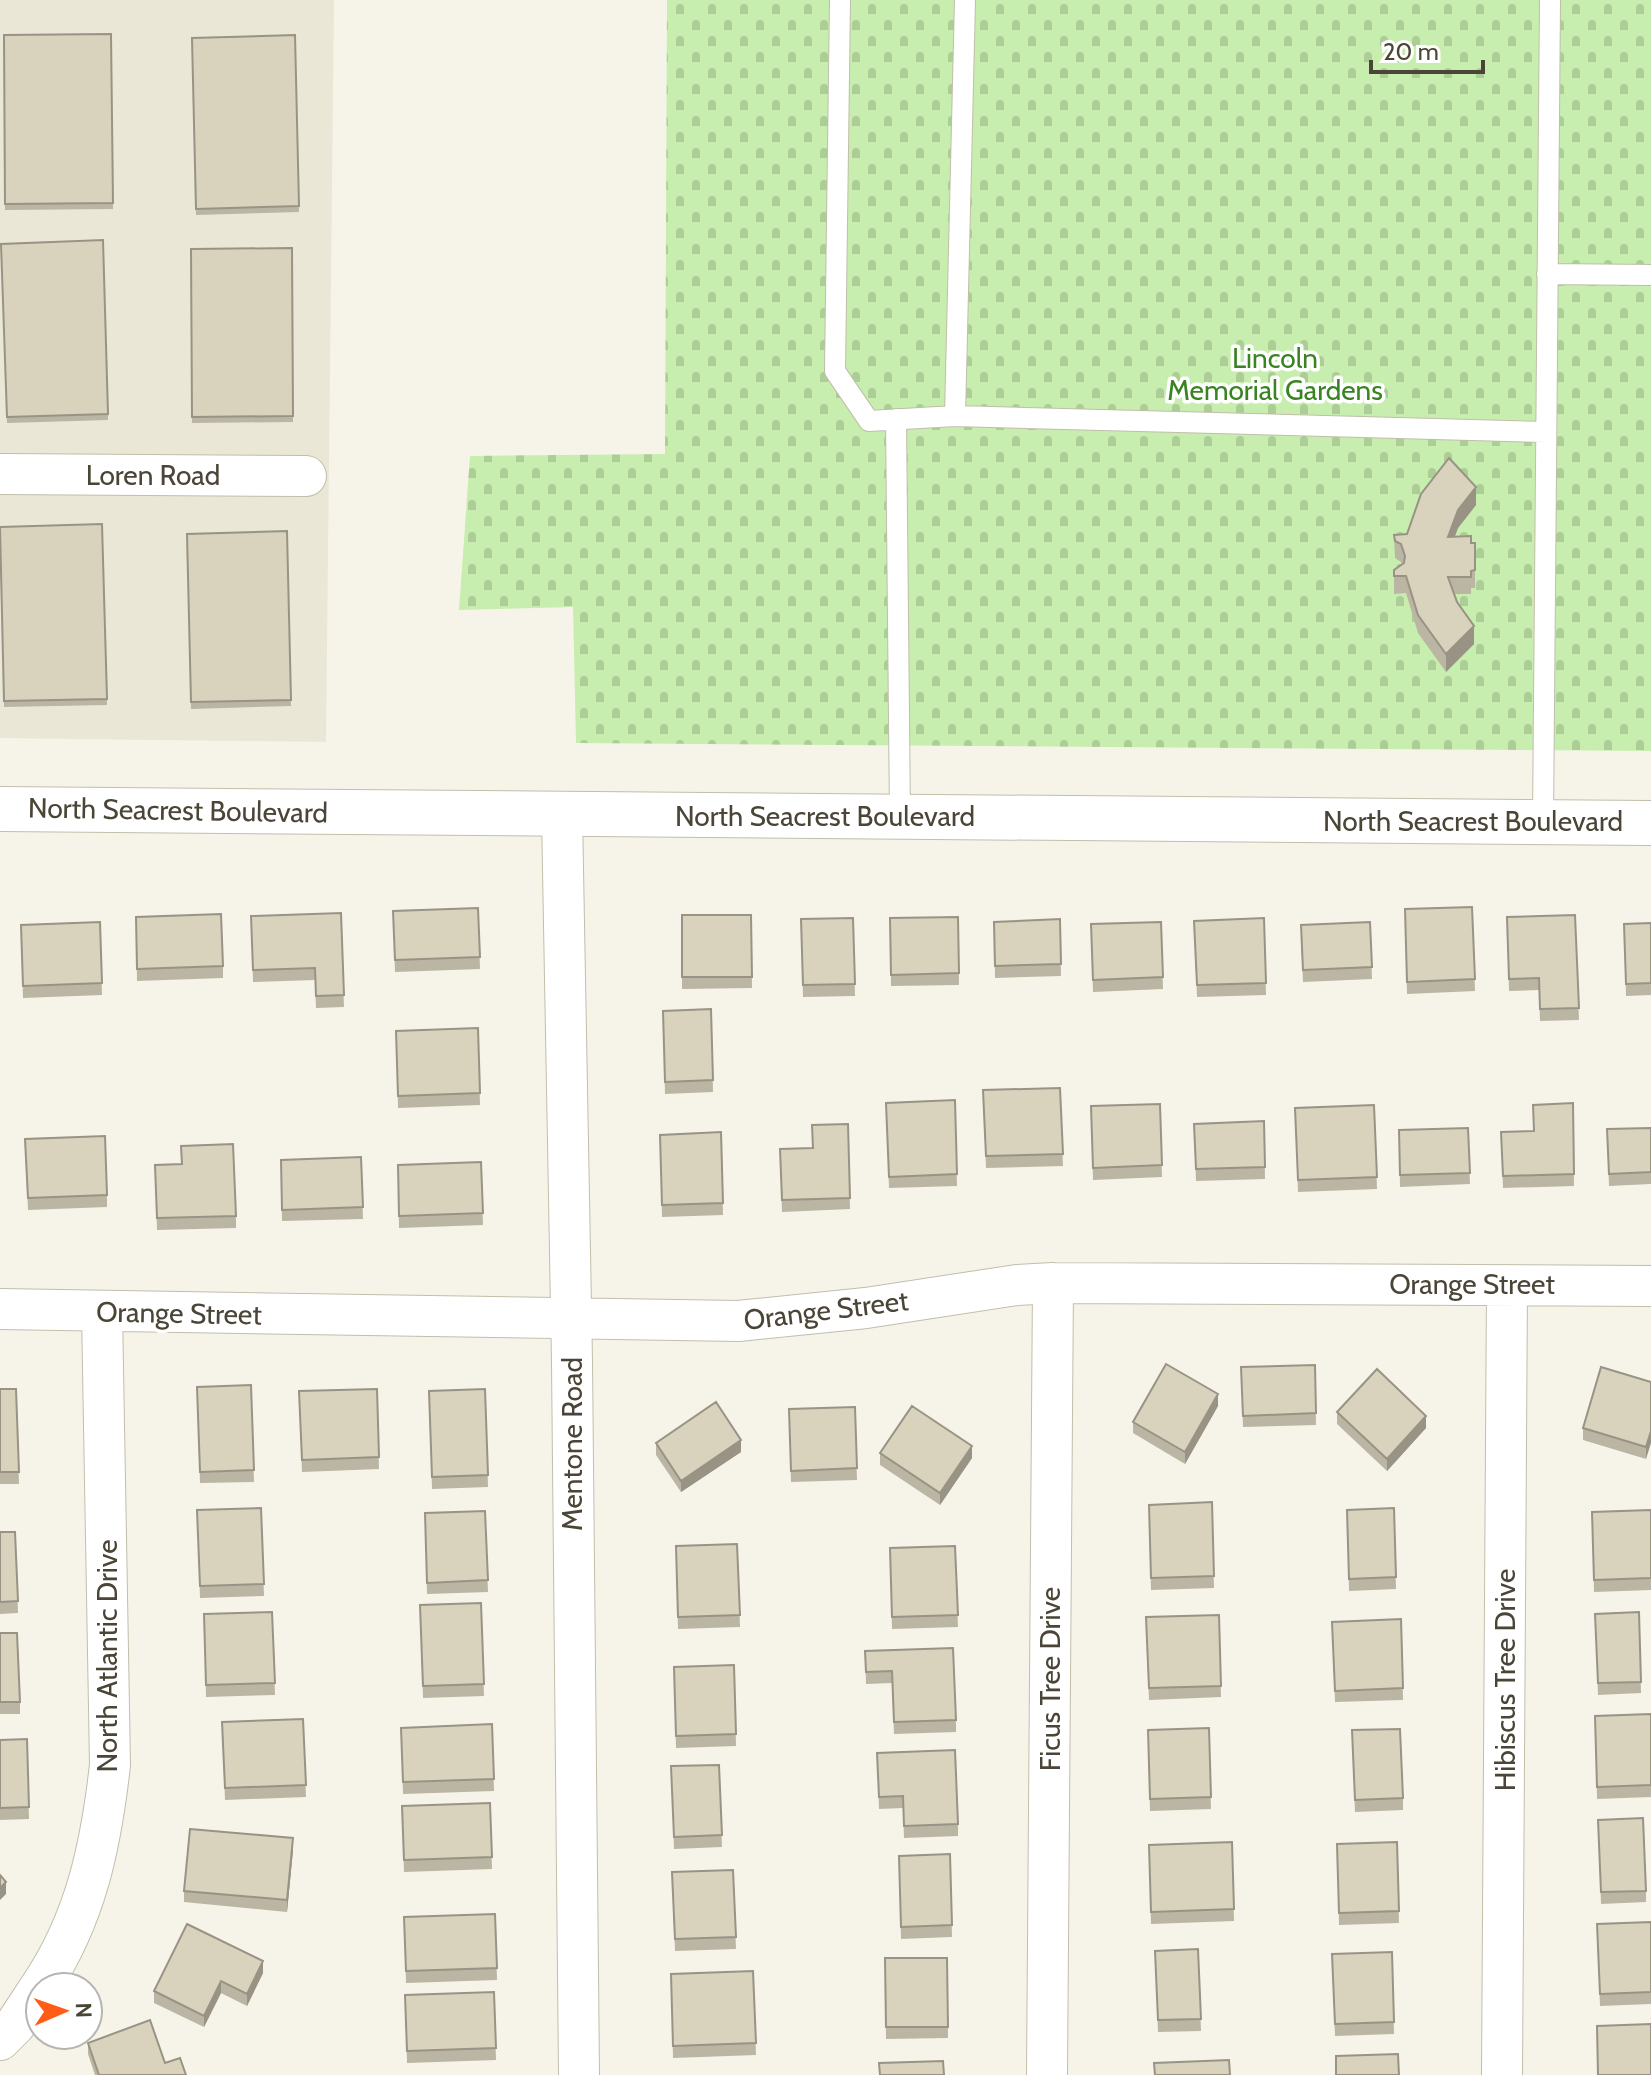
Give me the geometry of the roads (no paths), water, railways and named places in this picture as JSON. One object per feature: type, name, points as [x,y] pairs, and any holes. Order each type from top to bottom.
[{"type":"street","name":"Loren Road","points":[[0,474],[306,476]]},
{"type":"street","name":"North Seacrest Boulevard","points":[[0,809],[1651,823]]},
{"type":"street","name":"Mentone Road","points":[[562,814],[579,2075]]},
{"type":"street","name":"Orange Street","points":[[0,1309],[738,1321],[784,1318],[1017,1285],[1053,1283],[1651,1286]]},
{"type":"street","name":"Ficus Tree Drive","points":[[1047,2075],[1053,1283]]},
{"type":"street","name":"Hibiscus Tree Drive","points":[[1502,2075],[1507,1285]]},
{"type":"street","name":"North Atlantic Drive","points":[[49,1971],[78,1917],[88,1887],[103,1827],[110,1765],[102,1311]]},
{"type":"street","name":"North Atlantic Drive","points":[[0,2040],[24,2011]]},
{"type":"lane","points":[[840,0],[835,371],[869,421],[955,416],[1546,432]]},
{"type":"lane","points":[[955,416],[965,0]]},
{"type":"lane","points":[[1543,822],[1550,0]]},
{"type":"lane","points":[[1547,274],[1651,275]]},
{"type":"lane","points":[[896,419],[900,817]]},
{"type":"park label","name":"Lincoln Memorial Gardens","points":[[1275,374]]}]
